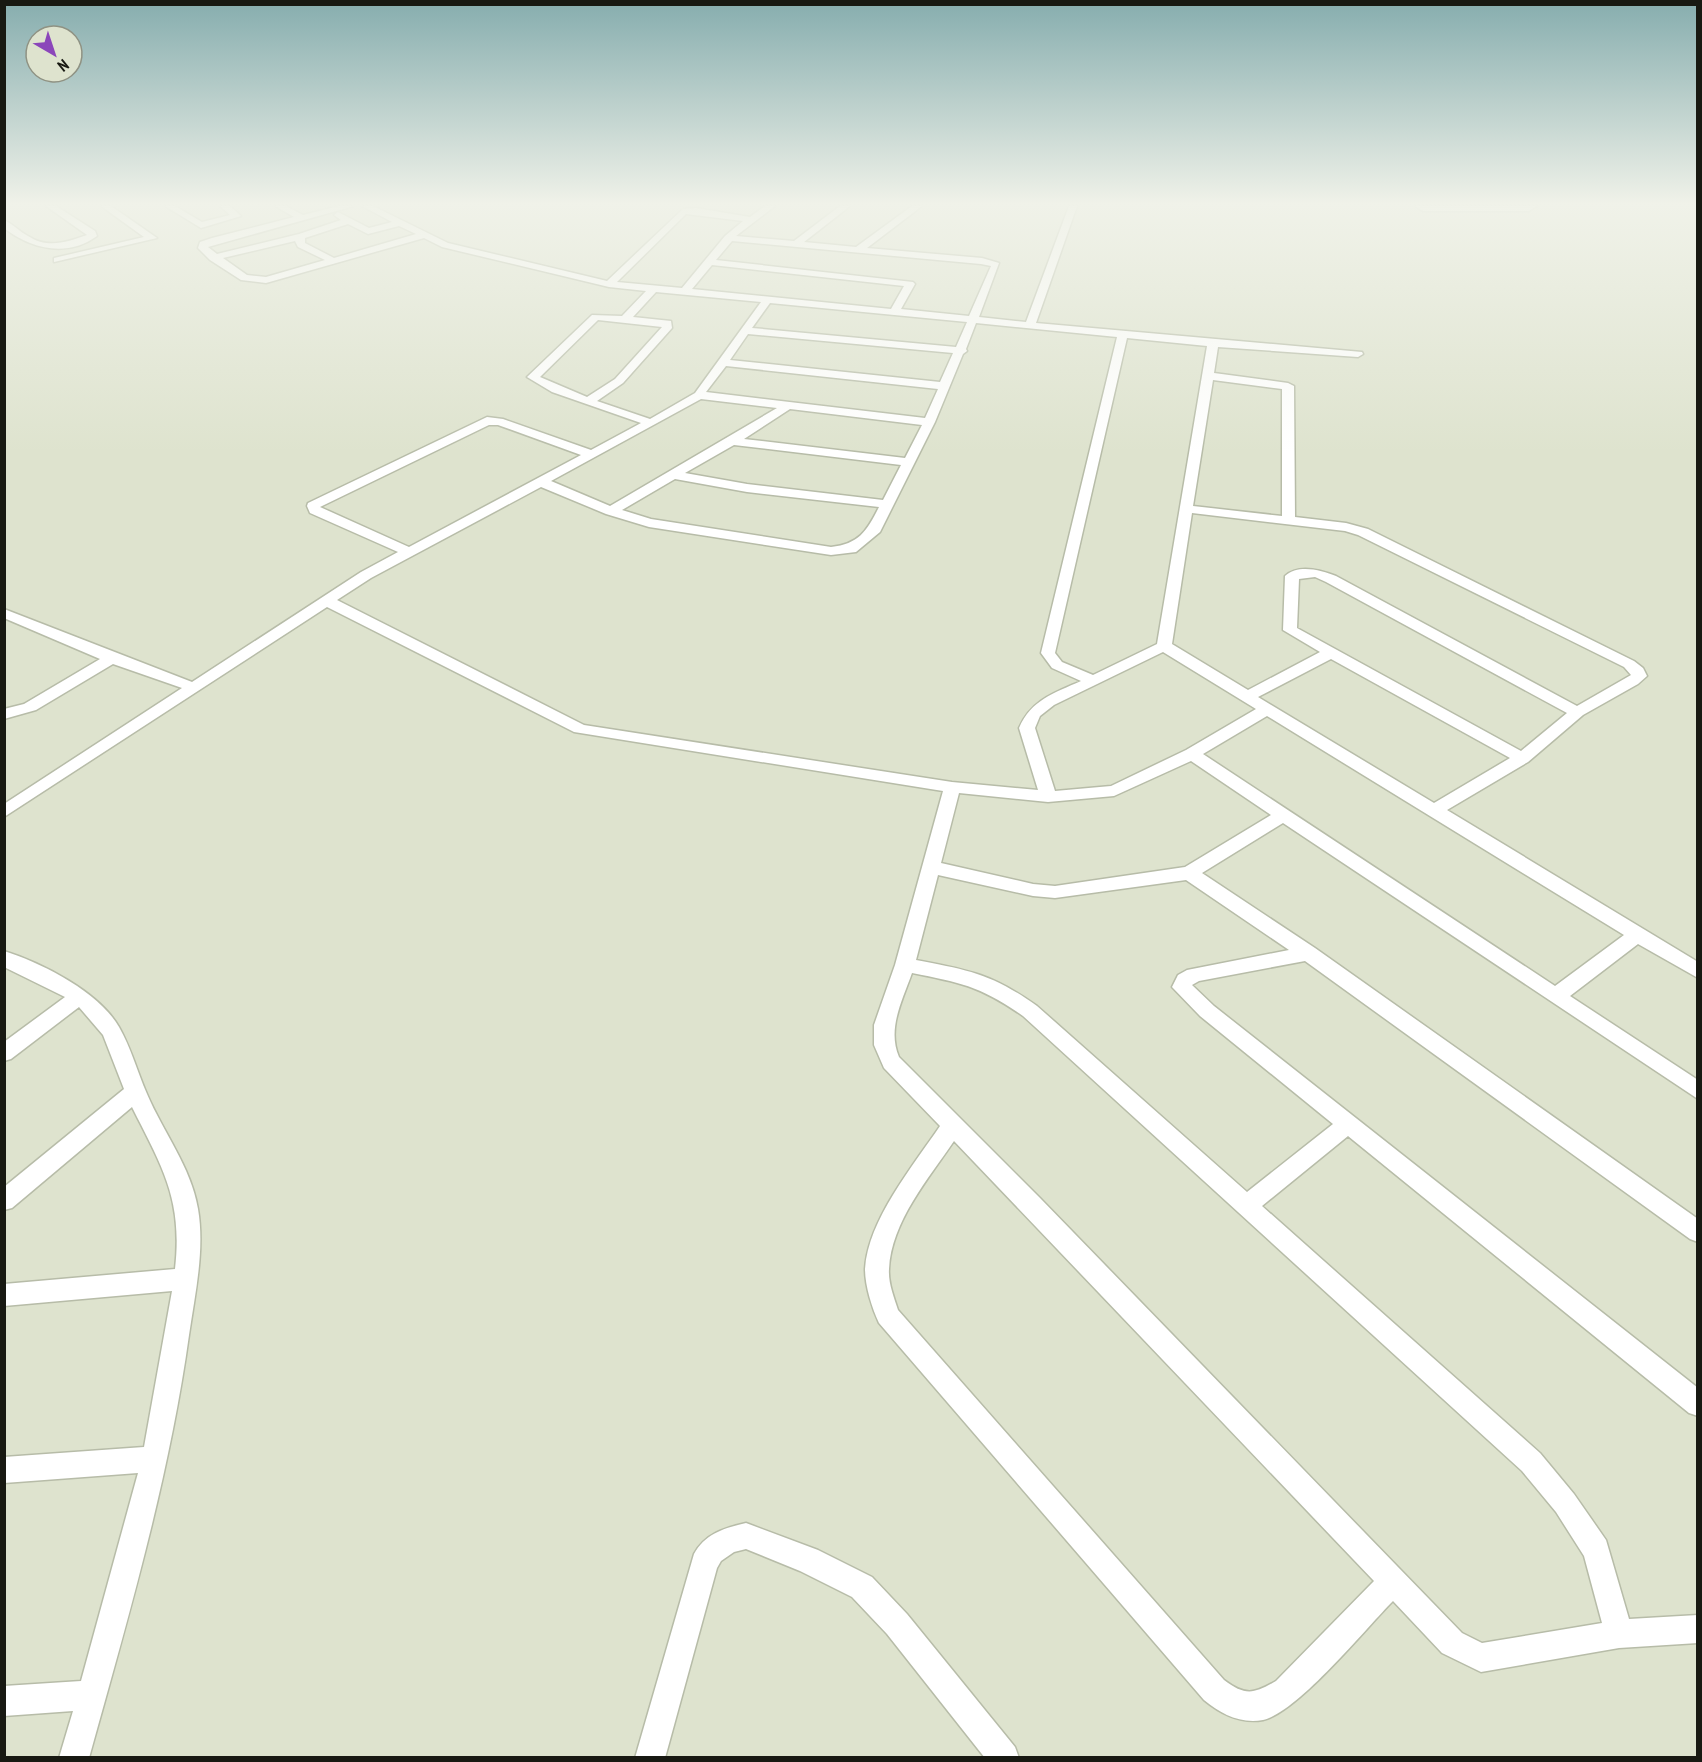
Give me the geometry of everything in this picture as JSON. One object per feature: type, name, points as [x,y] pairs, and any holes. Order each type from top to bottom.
[{"type":"street","points":[[626,318],[654,288]]},
{"type":"street","points":[[656,288],[1123,332],[1213,343],[1359,354]]},
{"type":"street","points":[[895,311],[908,288]]},
{"type":"street","points":[[541,482],[611,511],[649,523],[831,551],[851,549],[864,542],[873,532],[885,504],[929,422],[988,288]]},
{"type":"street","points":[[1030,324],[1043,288]]},
{"type":"street","points":[[4,812],[366,575],[592,455],[699,395],[767,300]]},
{"type":"street","points":[[589,400],[619,381],[669,326],[664,322],[626,318],[594,319],[557,357],[534,375],[535,379],[589,400],[651,423]]},
{"type":"street","points":[[745,331],[962,351]]},
{"type":"street","points":[[1094,681],[1057,665],[1048,653],[1123,332]]},
{"type":"street","points":[[1164,646],[1188,509],[1213,343]]},
{"type":"street","points":[[722,362],[944,386]]},
{"type":"street","points":[[1208,376],[1288,386],[1288,522]]},
{"type":"street","points":[[699,395],[929,422]]},
{"type":"street","points":[[611,511],[733,441],[788,405]]},
{"type":"street","points":[[409,552],[315,510],[313,506],[487,421],[499,422],[592,455]]},
{"type":"street","points":[[733,441],[909,462]]},
{"type":"street","points":[[675,475],[747,488],[885,504]]},
{"type":"street","points":[[1188,509],[1346,527],[1363,532],[1638,671],[1639,676],[1633,681],[1577,712],[1522,758],[1436,810]]},
{"type":"street","points":[[1522,758],[1290,630],[1292,576],[1316,573],[1331,579],[1577,712]]},
{"type":"street","points":[[327,601],[580,729],[952,788],[1048,798],[1114,791],[1192,754],[1269,708]]},
{"type":"street","points":[[4,613],[112,658],[195,688]]},
{"type":"street","points":[[1048,798],[1027,728],[1034,714],[1049,702],[1164,646]]},
{"type":"street","points":[[1164,646],[1698,971]]},
{"type":"street","points":[[1248,696],[1330,652]]},
{"type":"street","points":[[4,714],[30,707],[112,658]]},
{"type":"street","points":[[1192,754],[1698,1091]]},
{"type":"street","points":[[952,788],[905,965],[884,1025],[884,1045],[891,1062],[951,1127],[1032,1205],[1452,1643],[1481,1658],[1619,1634],[1698,1629]]},
{"type":"street","points":[[931,867],[1033,890],[1056,892],[1189,873],[1284,815]]},
{"type":"street","points":[[1189,873],[1308,954],[1698,1232]]},
{"type":"street","points":[[1556,996],[1638,934]]},
{"type":"street","points":[[1308,954],[1194,975],[1185,980],[1182,987],[1207,1011],[1698,1404]]},
{"type":"street","points":[[4,958],[80,996],[99,1013],[125,1056],[135,1092],[180,1187],[187,1208],[185,1279],[176,1349],[155,1459],[74,1758]]},
{"type":"street","points":[[905,965],[976,979],[1002,991],[1030,1011],[1531,1462],[1565,1503],[1596,1550],[1619,1634]]},
{"type":"street","points":[[4,1053],[80,996]]},
{"type":"street","points":[[4,1200],[135,1092]]},
{"type":"street","points":[[1247,1205],[1348,1124]]},
{"type":"street","points":[[951,1127],[899,1208],[882,1242],[876,1269],[887,1315],[1214,1690],[1229,1702],[1242,1706],[1264,1705],[1286,1691],[1392,1582]]},
{"type":"street","points":[[4,1295],[185,1279]]},
{"type":"street","points":[[4,1470],[155,1459]]},
{"type":"street","points":[[650,1758],[704,1564],[711,1551],[729,1540],[746,1536],[808,1560],[862,1587],[897,1624],[1004,1758]]},
{"type":"street","points":[[4,1701],[91,1695]]}]
